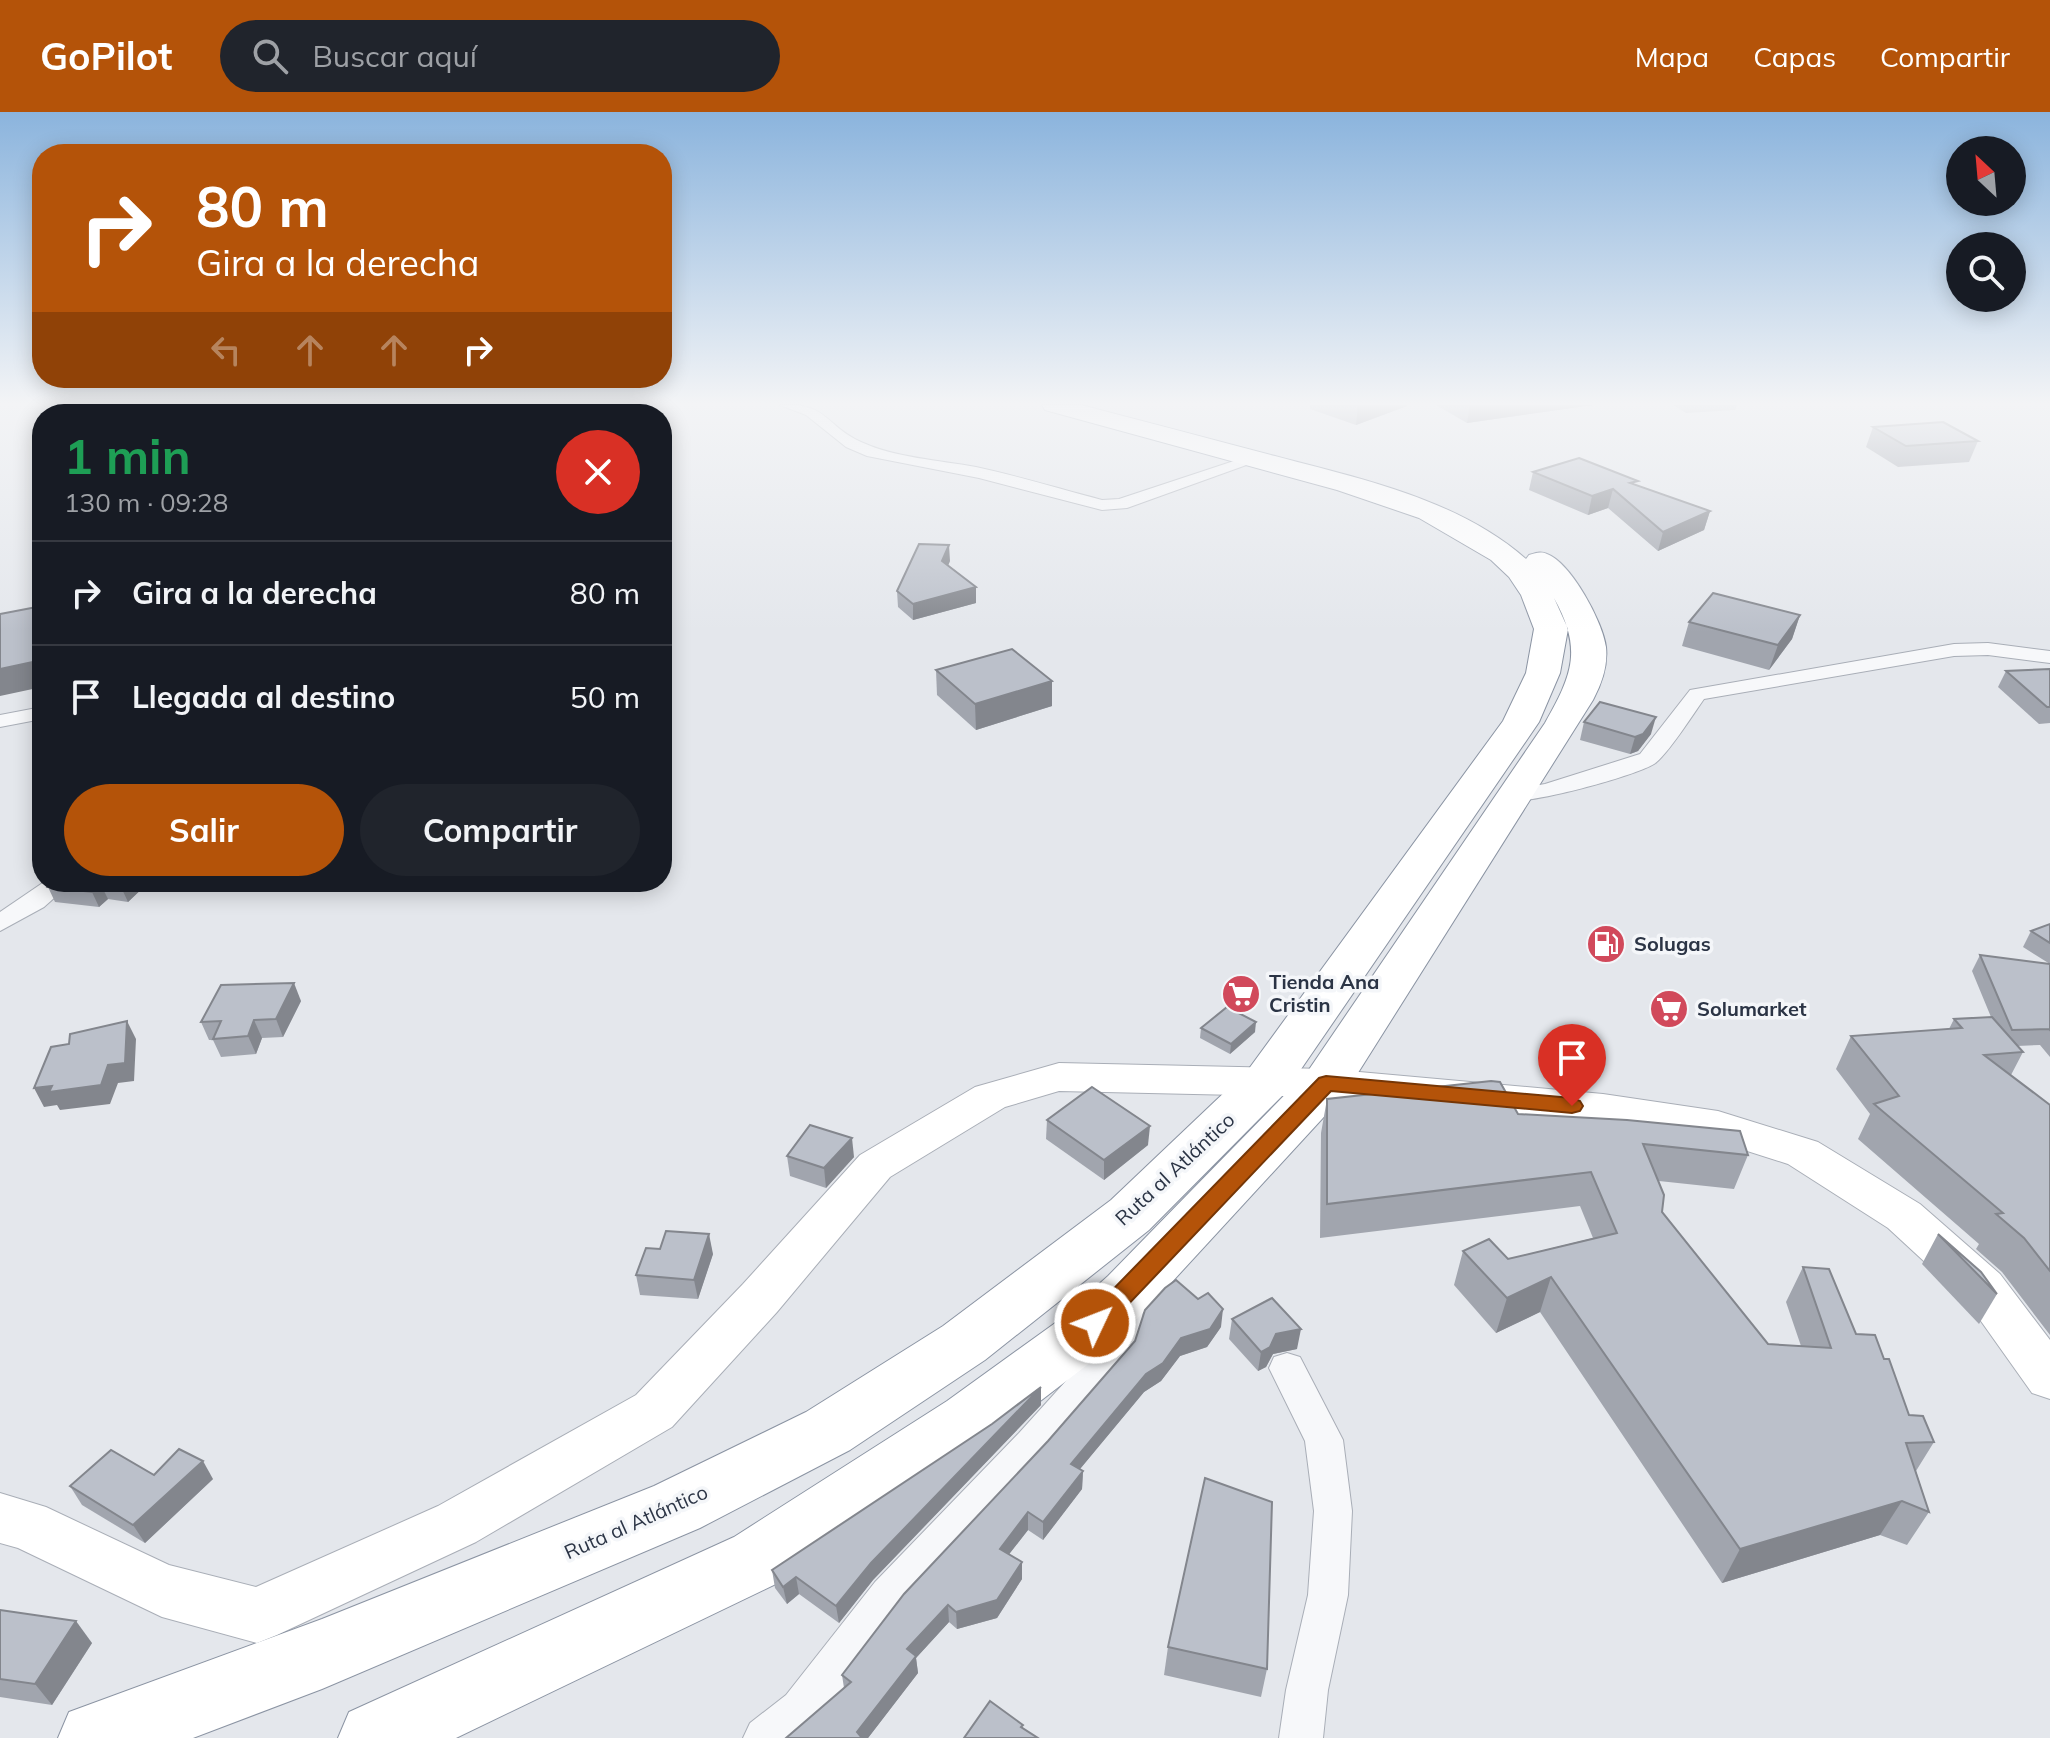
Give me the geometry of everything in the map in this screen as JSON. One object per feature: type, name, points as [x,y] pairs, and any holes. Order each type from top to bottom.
[{"type":"highway","name":"Ruta al Atlántico","points":[[95,1738],[322,1654],[663,1513],[828,1431],[964,1343],[1130,1215],[1266,1082],[1521,722],[1543,673],[1551,629],[1537,595],[1521,571],[1502,554],[1429,512],[1336,481]]},
{"type":"highway","points":[[375,1738],[758,1559],[969,1420],[1079,1338],[1128,1292],[1326,1083],[1517,795],[1563,723],[1587,675],[1588,635],[1572,600],[1555,576],[1528,550],[1438,502],[1377,481]]},
{"type":"street","points":[[1010,481],[1102,505],[1121,504],[1190,481]]},
{"type":"street","points":[[1517,795],[1548,791],[1648,759],[1697,694],[1954,650],[1988,649],[2050,657]]},
{"type":"street","points":[[0,721],[32,715]]},
{"type":"street","points":[[0,923],[47,892]]},
{"type":"street","points":[[0,1518],[27,1525],[162,1590],[257,1615],[457,1524],[654,1411],[760,1298],[875,1166],[990,1097],[1059,1077],[1326,1083],[1603,1109],[1718,1126],[1803,1153],[1904,1216],[1983,1287],[2050,1378]]},
{"type":"street","points":[[765,1738],[801,1710],[889,1596],[1032,1445],[1119,1347],[1128,1292]]},
{"type":"street","points":[[1287,1368],[1324,1440],[1333,1511],[1328,1595],[1307,1690],[1301,1738]]},
{"type":"building","points":[[1555,481],[1638,481],[1630,483],[1710,511],[1663,532],[1613,489],[1592,496]]},
{"type":"building","points":[[919,544],[949,545],[942,561],[976,587],[913,604],[897,591]]},
{"type":"building","points":[[1713,593],[1800,615],[1778,645],[1689,622]]},
{"type":"building","points":[[32,608],[32,662],[0,669],[0,614]]},
{"type":"building","points":[[1012,649],[1052,681],[975,704],[936,670]]},
{"type":"building","points":[[2050,669],[2050,707],[2006,671]]},
{"type":"building","points":[[1600,702],[1656,717],[1643,734],[1635,737],[1584,722]]},
{"type":"building","points":[[2050,924],[2050,943],[2031,931]]},
{"type":"building","points":[[1980,955],[2050,964],[2050,1030],[2012,1030]]},
{"type":"building","points":[[294,983],[276,1019],[254,1020],[248,1036],[213,1039],[221,1021],[201,1022],[221,985]]},
{"type":"building","points":[[1227,1007],[1256,1022],[1231,1044],[1201,1028]]},
{"type":"building","points":[[1992,1017],[2023,1052],[1984,1055],[2050,1105],[2050,1271],[2024,1238],[1996,1214],[2003,1213],[1874,1104],[1899,1096],[1851,1036],[1962,1028],[1954,1019]]},
{"type":"building","points":[[127,1021],[125,1063],[108,1065],[101,1085],[49,1092],[52,1086],[34,1088],[51,1047],[69,1044],[70,1034]]},
{"type":"building","points":[[1500,1082],[1518,1114],[1740,1131],[1748,1155],[1643,1144],[1664,1195],[1662,1212],[1768,1344],[1831,1348],[1803,1267],[1829,1269],[1856,1334],[1875,1335],[1884,1359],[1889,1359],[1909,1415],[1923,1416],[1934,1442],[1906,1443],[1929,1512],[1902,1501],[1740,1549],[1551,1277],[1507,1298],[1463,1251],[1489,1239],[1508,1259],[1617,1233],[1591,1172],[1327,1204],[1327,1099]]},
{"type":"building","points":[[1092,1087],[1150,1126],[1104,1160],[1047,1120]]},
{"type":"building","points":[[810,1125],[852,1138],[824,1168],[787,1156]]},
{"type":"building","points":[[666,1231],[709,1234],[694,1280],[636,1275],[646,1248],[660,1249]]},
{"type":"building","points":[[1938,1234],[1981,1272],[1997,1294]]},
{"type":"building","points":[[1176,1280],[1198,1299],[1208,1293],[1223,1309],[1210,1329],[1181,1338],[1163,1363],[1146,1374],[1071,1464],[1083,1471],[1043,1522],[1028,1512],[1000,1549],[1022,1562],[997,1600],[956,1612],[948,1605],[907,1649],[916,1656],[857,1732],[862,1738],[786,1738],[851,1682],[842,1675],[904,1594],[1048,1441],[1135,1341],[1145,1310]]},
{"type":"building","points":[[1272,1298],[1301,1329],[1276,1334],[1270,1347],[1261,1352],[1232,1319]]},
{"type":"building","points":[[1041,1387],[871,1563],[836,1606],[796,1577],[783,1587],[772,1570],[992,1424]]},
{"type":"building","points":[[179,1449],[203,1461],[133,1525],[70,1486],[111,1450],[154,1475]]},
{"type":"building","points":[[1205,1478],[1272,1502],[1267,1669],[1168,1647]]},
{"type":"building","points":[[0,1610],[76,1621],[35,1684],[0,1679]]},
{"type":"building","points":[[990,1701],[1023,1725],[1021,1727],[1038,1738],[964,1738]]},
{"type":"place","name":"Solugas","points":[[1606,944]]},
{"type":"place","name":"Tienda Ana Cristin","points":[[1241,994]]},
{"type":"place","name":"Solumarket","points":[[1669,1009]]},
{"type":"route","points":[[1095,1323],[1326,1083],[1572,1106]]}]
